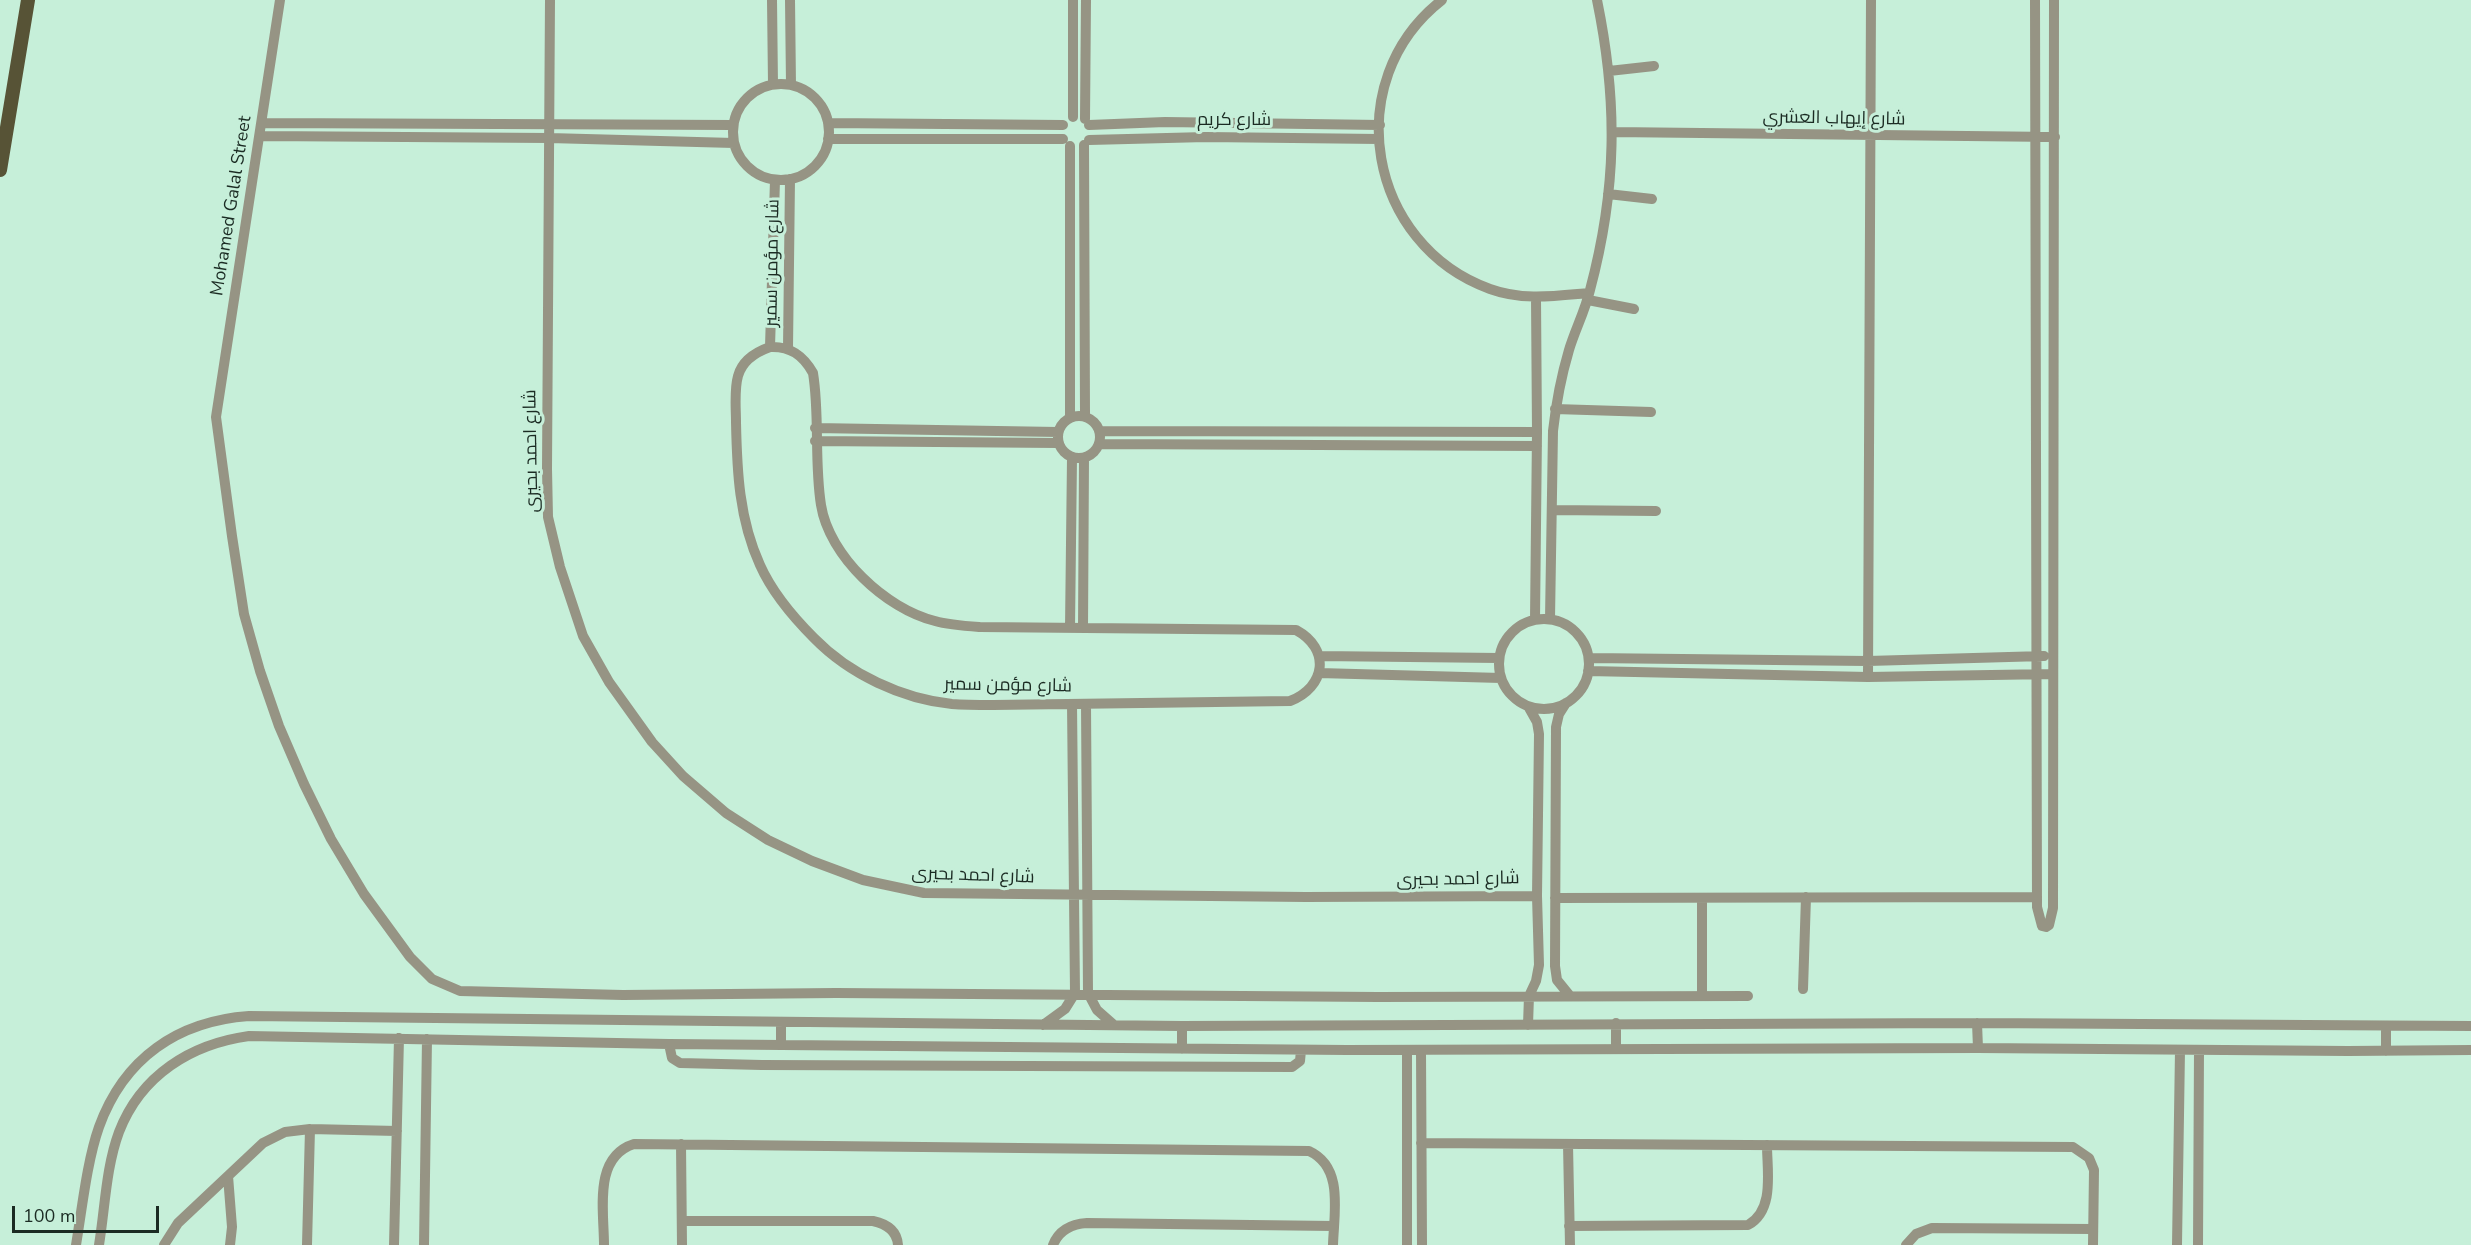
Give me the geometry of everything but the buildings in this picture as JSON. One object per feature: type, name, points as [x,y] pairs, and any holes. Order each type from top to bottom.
[{"type":"main road","points":[[0,170],[28,0]]},
{"type":"street","name":"Mohamed Galal Street","points":[[280,0],[261,136],[216,417],[244,614],[279,726],[304,784],[332,839],[353,875],[410,957],[432,979],[453,989],[475,992],[623,996],[1075,993],[1378,997],[1748,996]]},
{"type":"street","name":"شارع احمد بحيرى","points":[[550,0],[548,517],[560,567],[583,636],[626,708],[652,742],[683,776],[726,813],[768,840],[812,861],[863,880],[924,893],[1074,896],[1537,896]]},
{"type":"street","points":[[772,0],[773,84]]},
{"type":"street","points":[[790,0],[791,85]]},
{"type":"street","points":[[1070,418],[1067,142],[1061,132],[1063,125],[1072,117],[1073,0]]},
{"type":"street","points":[[1085,416],[1086,142],[1091,132],[1087,122],[1086,0]]},
{"type":"street","points":[[1442,0],[1420,20],[1398,51],[1384,87],[1379,139],[1382,162],[1391,194],[1406,224],[1419,241],[1452,271],[1492,290],[1536,298],[1588,296],[1634,309]]},
{"type":"street","points":[[1550,619],[1555,409],[1569,350],[1588,296],[1601,243],[1613,132],[1609,71],[1598,0]]},
{"type":"street","points":[[1868,677],[1871,0]]},
{"type":"street","points":[[2036,0],[2037,897],[2038,915],[2043,926],[2046,927],[2049,925],[2053,908],[2054,0]]},
{"type":"street","points":[[1609,71],[1654,66]]},
{"type":"street","points":[[773,84],[791,85],[815,98],[824,110],[828,123],[828,139],[824,153],[804,174],[790,179],[776,180],[761,176],[749,168],[739,156],[734,143],[733,125],[736,113],[747,99],[761,88],[773,84]]},
{"type":"street","points":[[1072,117],[1087,122]]},
{"type":"street","name":"شارع كريم","points":[[1087,122],[1380,125]]},
{"type":"street","points":[[262,123],[733,125]]},
{"type":"street","points":[[828,123],[1063,125]]},
{"type":"street","points":[[1300,138],[1301,123]]},
{"type":"street","name":"شارع إيهاب العشري","points":[[1613,132],[2055,137]]},
{"type":"street","points":[[261,136],[549,138],[734,143]]},
{"type":"street","name":"شارع كريم","points":[[1086,142],[1206,137],[1379,139]]},
{"type":"street","points":[[828,139],[1086,142]]},
{"type":"street","name":"شارع مؤمن سمير","points":[[788,348],[790,179]]},
{"type":"street","name":"شارع مؤمن سمير","points":[[770,347],[776,180]]},
{"type":"street","points":[[1608,194],[1653,199]]},
{"type":"street","points":[[1535,619],[1536,298]]},
{"type":"street","name":"شارع مؤمن سمير","points":[[1319,656],[1315,645],[1307,636],[1296,630],[1284,628],[980,627],[933,621],[894,603],[861,576],[844,555],[821,509],[817,480],[813,373],[807,362],[788,348],[770,347],[750,357],[738,376],[736,411],[738,485],[749,536],[760,565],[788,608],[815,639],[837,658],[864,675],[922,699],[952,704],[1086,704],[1290,701],[1308,691],[1319,673]]},
{"type":"street","points":[[1555,409],[1651,412]]},
{"type":"street","points":[[1085,416],[1092,419],[1100,431],[1100,444],[1091,455],[1084,458],[1072,458],[1061,450],[1058,437],[1062,423],[1070,418],[1085,416]]},
{"type":"street","points":[[815,428],[1058,437]]},
{"type":"street","points":[[1100,431],[1537,432]]},
{"type":"street","points":[[815,441],[1058,437]]},
{"type":"street","points":[[1100,444],[1537,446]]},
{"type":"street","points":[[1070,628],[1072,458]]},
{"type":"street","points":[[1083,628],[1084,458]]},
{"type":"street","points":[[1552,510],[1656,511]]},
{"type":"street","points":[[1528,1025],[1529,996],[1538,973],[1539,734],[1535,716],[1528,706],[1512,695],[1501,678],[1499,658],[1501,648],[1511,633],[1518,626],[1535,619],[1550,619],[1572,628],[1586,646],[1589,658],[1588,671],[1581,689],[1566,703],[1559,714],[1556,727],[1556,973],[1561,986],[1570,996]]},
{"type":"street","points":[[1499,658],[1319,656],[1319,673],[1501,678]]},
{"type":"street","points":[[1589,658],[1868,661],[2053,656]]},
{"type":"street","points":[[1588,671],[1868,677],[2053,674]]},
{"type":"street","points":[[1528,706],[1548,709],[1566,703]]},
{"type":"street","points":[[1042,1025],[1065,1009],[1075,993],[1072,704]]},
{"type":"street","points":[[1086,704],[1088,993],[1097,1010],[1114,1025]]},
{"type":"street","points":[[1803,989],[1806,897]]},
{"type":"street","points":[[1555,898],[2037,897]]},
{"type":"street","points":[[1702,898],[1702,996]]},
{"type":"street","points":[[2471,1026],[1977,1023],[1182,1026],[249,1016],[223,1018],[199,1024],[155,1048],[120,1084],[107,1106],[98,1129],[77,1241],[99,1243],[113,1154],[119,1133],[140,1095],[170,1065],[207,1045],[249,1036],[669,1044],[1301,1050],[1978,1048],[2471,1050]]},
{"type":"street","points":[[546,1020],[546,1041]]},
{"type":"street","points":[[781,1022],[781,1045]]},
{"type":"street","points":[[1616,1023],[1616,1049]]},
{"type":"street","points":[[1977,1023],[1978,1048]]},
{"type":"street","points":[[1182,1026],[1182,1049]]},
{"type":"street","points":[[2386,1026],[2386,1051]]},
{"type":"street","points":[[394,1245],[399,1038]]},
{"type":"street","points":[[424,1245],[427,1039]]},
{"type":"street","points":[[669,1044],[672,1058],[680,1063],[762,1065],[1292,1067],[1300,1061],[1301,1050]]},
{"type":"street","points":[[1407,1050],[1407,1245]]},
{"type":"street","points":[[1421,1050],[1422,1245]]},
{"type":"street","points":[[2177,1245],[2180,1050]]},
{"type":"street","points":[[2198,1245],[2199,1050]]},
{"type":"street","points":[[164,1245],[178,1223],[263,1143],[274,1137],[285,1132],[309,1129],[397,1131]]},
{"type":"street","points":[[307,1245],[309,1129]]},
{"type":"street","points":[[1421,1143],[2073,1148],[2089,1158],[2094,1170],[2093,1245]]},
{"type":"street","points":[[604,1245],[604,1176],[611,1159],[617,1152],[634,1144],[1309,1151],[1319,1155],[1327,1163],[1332,1174],[1333,1245]]},
{"type":"street","points":[[681,1144],[682,1245]]},
{"type":"street","points":[[1568,1144],[1570,1245]]},
{"type":"street","points":[[1569,1226],[1748,1225],[1755,1221],[1765,1208],[1767,1145]]},
{"type":"street","points":[[228,1176],[232,1227],[230,1245]]},
{"type":"street","points":[[682,1221],[873,1221],[889,1227],[898,1245]]},
{"type":"street","points":[[1053,1245],[1060,1233],[1068,1227],[1087,1222],[1334,1226]]},
{"type":"street","points":[[1906,1245],[1916,1234],[1932,1228],[2093,1229]]}]
